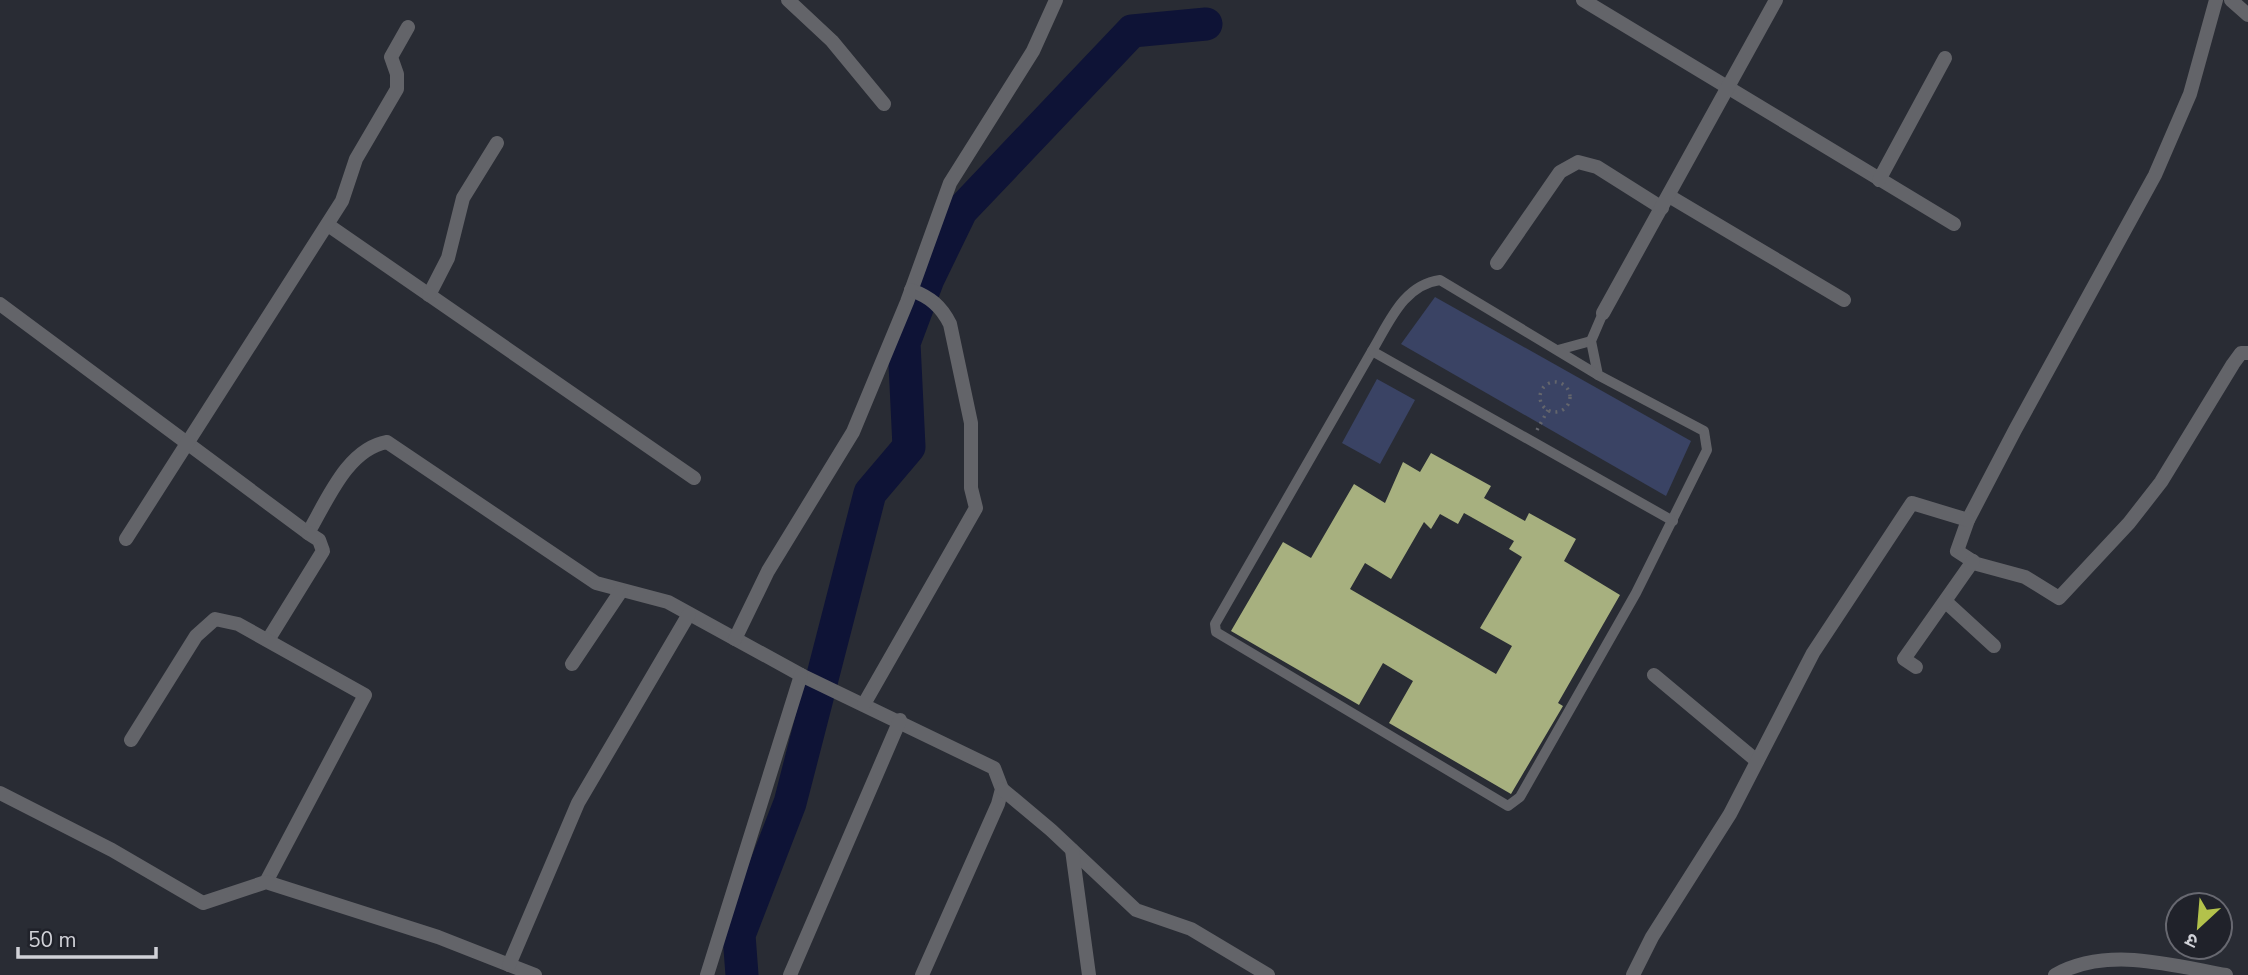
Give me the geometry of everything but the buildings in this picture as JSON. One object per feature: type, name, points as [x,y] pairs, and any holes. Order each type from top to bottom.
[{"type":"street","points":[[788,0],[825,33],[884,104]]},
{"type":"street","points":[[735,639],[768,571],[853,432],[920,293],[950,183],[1032,51],[1056,0]]},
{"type":"street","points":[[1583,0],[1954,224]]},
{"type":"street","points":[[1603,313],[1776,0]]},
{"type":"street","points":[[2216,0],[2190,94],[2155,175],[2089,291],[1968,520],[1957,551],[1973,561],[2025,577],[2059,598],[2145,503],[2233,364],[2241,353],[2248,353]]},
{"type":"street","points":[[2231,0],[2248,15]]},
{"type":"street","points":[[126,539],[342,201],[356,159],[397,89],[397,74],[391,57],[408,27]]},
{"type":"street","points":[[1879,180],[1945,58]]},
{"type":"street","points":[[429,295],[448,258],[463,198],[497,144]]},
{"type":"street","points":[[1497,263],[1560,172],[1578,162],[1597,167],[1665,202],[1844,300]]},
{"type":"street","points":[[328,225],[694,478]]},
{"type":"street","points":[[864,704],[976,508],[971,488],[971,423],[950,324],[943,310],[920,293]]},
{"type":"street","points":[[0,304],[319,540],[323,551],[268,640]]},
{"type":"street","points":[[308,533],[351,464],[374,444],[387,442],[578,572],[621,591],[657,597],[805,676],[994,768],[1001,778],[1002,789],[924,974]]},
{"type":"street","points":[[1633,975],[1652,937],[1713,843],[1813,653],[1912,503],[1968,520]]},
{"type":"street","points":[[1916,667],[1904,659],[1973,561]]},
{"type":"street","points":[[572,664],[621,591]]},
{"type":"street","points":[[1946,602],[1994,646]]},
{"type":"street","points":[[509,965],[578,803],[689,614]]},
{"type":"street","points":[[131,740],[206,625],[215,619],[224,619],[268,640],[365,695],[267,883]]},
{"type":"street","points":[[1654,675],[1757,761]]},
{"type":"street","points":[[707,975],[805,676]]},
{"type":"street","points":[[790,975],[900,720]]},
{"type":"street","points":[[1002,789],[1136,910],[1191,929],[1268,975]]},
{"type":"street","points":[[0,793],[113,850],[203,903],[267,883],[438,937],[535,975]]},
{"type":"street","points":[[1072,850],[1089,975]]},
{"type":"street","points":[[2055,975],[2091,961],[2120,960],[2225,975]]},
{"type":"lane","points":[[1440,279],[1598,375],[1704,431],[1707,450],[1704,461],[1636,593],[1520,797],[1514,803],[1502,803],[1216,632],[1215,624],[1372,351],[1402,302],[1414,289],[1423,282],[1440,279]]},
{"type":"lane","points":[[1598,375],[1591,341],[1603,313]]},
{"type":"lane","points":[[1558,350],[1591,341]]},
{"type":"lane","points":[[1372,351],[1673,521]]},
{"type":"path","points":[[1552,382],[1562,383],[1569,390],[1569,404],[1558,412],[1548,410],[1541,402],[1541,392],[1552,382]]},
{"type":"path","points":[[1531,441],[1548,410]]},
{"type":"shaded area","points":[[1435,297],[1691,441],[1666,496],[1401,344]]},
{"type":"shaded area","points":[[1377,379],[1415,400],[1380,464],[1342,443]]},
{"type":"waterway","points":[[742,975],[739,935],[790,803],[870,493],[909,447],[904,343],[928,279],[961,211],[1132,31],[1206,24]]}]
